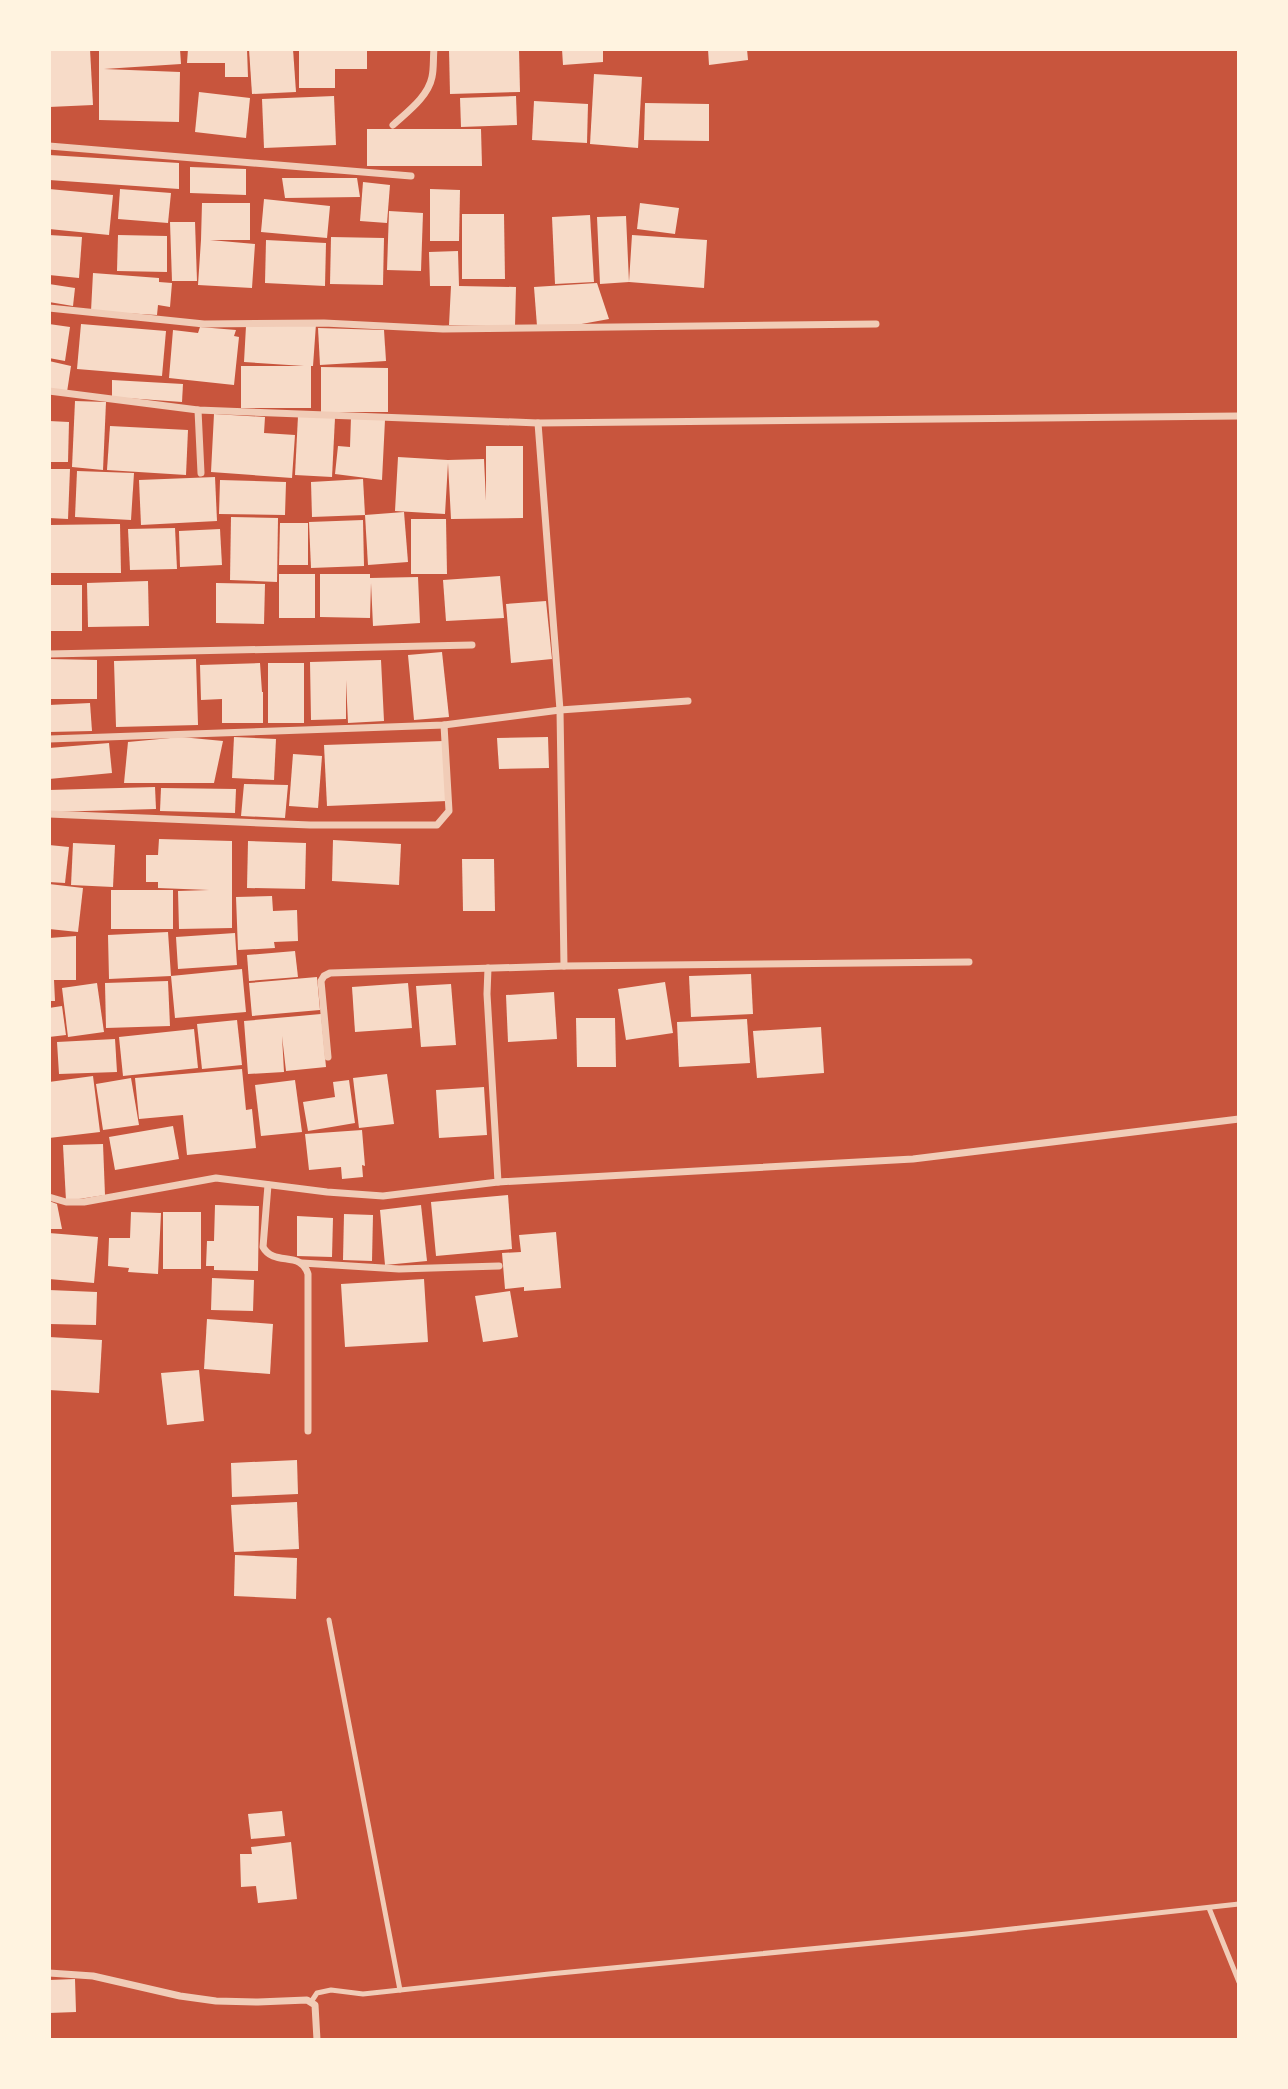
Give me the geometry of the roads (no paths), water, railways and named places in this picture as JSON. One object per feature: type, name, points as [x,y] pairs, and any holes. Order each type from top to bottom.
[{"type":"street","points":[[393,125],[428,88],[432,79],[433,49]]},
{"type":"street","points":[[49,146],[411,176]]},
{"type":"street","points":[[49,308],[204,324],[324,323],[443,329],[876,324]]},
{"type":"street","points":[[49,390],[198,410],[538,423],[1239,416]]},
{"type":"street","points":[[198,410],[201,473]]},
{"type":"street","points":[[538,423],[560,710],[564,966]]},
{"type":"street","points":[[49,654],[472,645]]},
{"type":"street","points":[[49,740],[444,725],[560,710],[688,701]]},
{"type":"street","points":[[49,814],[310,825],[437,825],[449,811],[444,725]]},
{"type":"street","points":[[328,1057],[321,981],[327,974],[564,966],[969,962]]},
{"type":"street","points":[[488,968],[487,994],[498,1182]]},
{"type":"street","points":[[49,1197],[66,1202],[84,1202],[216,1178],[383,1196],[498,1182],[913,1159],[1239,1119]]},
{"type":"street","points":[[268,1185],[263,1247],[267,1255],[296,1259],[302,1263],[306,1268],[309,1284],[308,1432]]},
{"type":"street","points":[[302,1263],[400,1269],[499,1266]]},
{"type":"street","points":[[49,1973],[93,1976],[180,1996],[216,2001],[311,2001],[315,2005],[317,2040]]},
{"type":"lane","points":[[328,1620],[400,1990]]},
{"type":"lane","points":[[311,2001],[317,1993],[331,1990],[363,1994],[1239,1904]]},
{"type":"lane","points":[[1209,1908],[1239,1983]]}]
